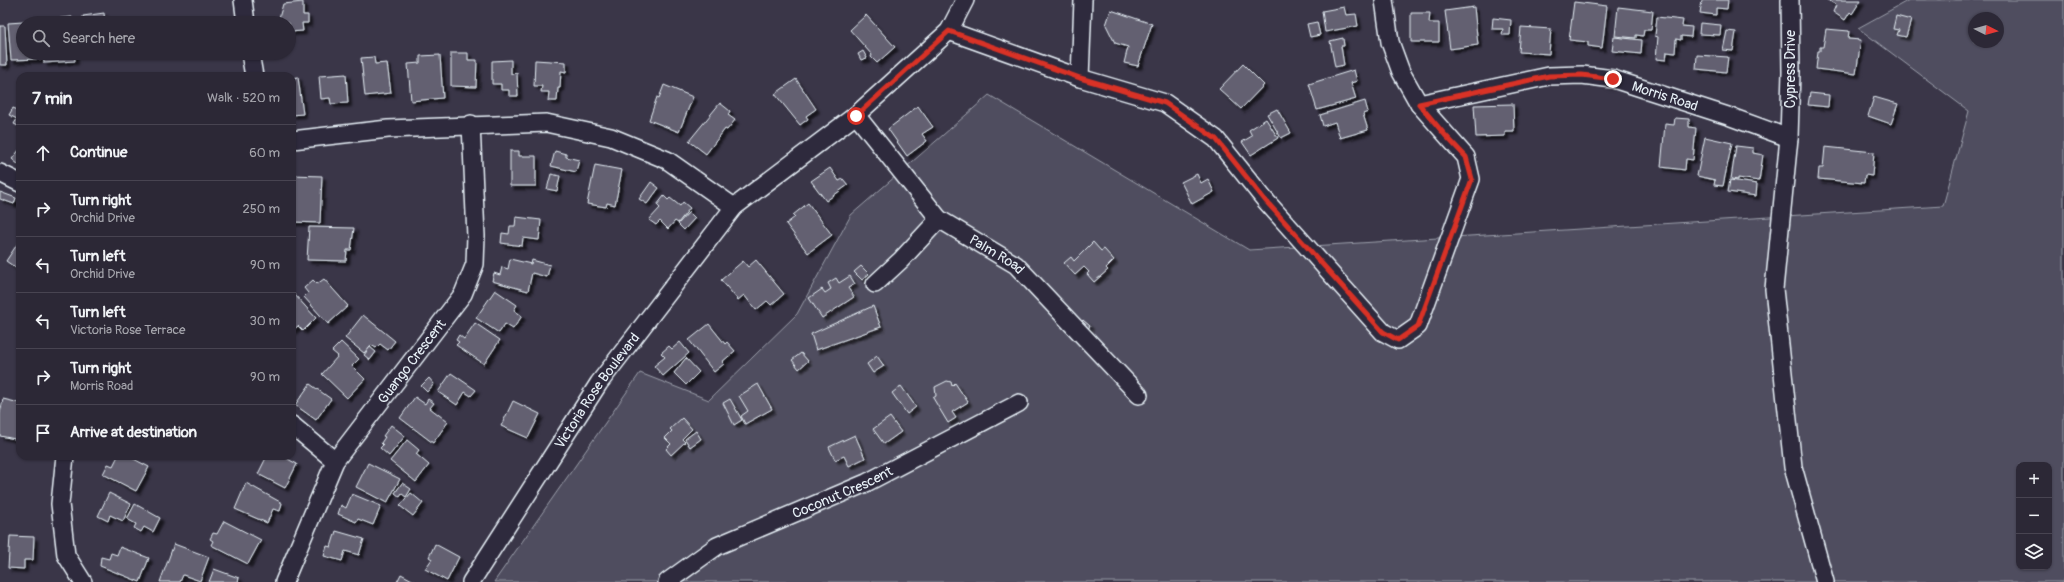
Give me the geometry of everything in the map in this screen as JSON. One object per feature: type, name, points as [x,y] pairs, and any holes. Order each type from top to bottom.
[{"type":"street","points":[[243,0],[245,16]]},
{"type":"street","points":[[966,0],[949,31],[1080,78],[1165,103],[1216,139],[1265,200],[1383,332],[1398,340],[1418,326],[1472,179],[1466,157],[1419,104],[1401,72],[1390,42],[1384,0]]},
{"type":"street","points":[[1080,78],[1083,0]]},
{"type":"street","name":"Cypress Drive","points":[[1790,0],[1790,138],[1774,288],[1793,467],[1825,582]]},
{"type":"street","name":"Victoria Rose Boulevard","points":[[471,582],[600,383],[734,207],[856,116],[949,31]]},
{"type":"street","points":[[251,60],[253,72]]},
{"type":"street","name":"Morris Road","points":[[1419,104],[1549,76],[1582,75],[1620,81],[1723,114],[1790,138]]},
{"type":"street","name":"Palm Road","points":[[856,116],[939,219],[1016,265],[1139,396]]},
{"type":"street","points":[[296,140],[388,129],[471,124],[546,123],[611,137],[667,160],[734,207]]},
{"type":"street","name":"Guango Crescent","points":[[284,582],[335,461],[463,294],[473,270],[475,264],[476,236],[471,124]]},
{"type":"street","points":[[0,172],[16,181]]},
{"type":"street","points":[[875,284],[901,260],[939,219]]},
{"type":"street","name":"Coconut Crescent","points":[[667,582],[717,546],[866,483],[1019,403]]},
{"type":"street","points":[[296,428],[335,461]]},
{"type":"street","points":[[66,460],[60,504],[66,555],[83,582]]},
{"type":"shaded area","points":[[1909,0],[2064,0],[2064,582],[494,582],[640,373],[709,400],[797,314],[851,215],[989,95],[1249,250],[1943,206],[1969,111],[1858,28]]},
{"type":"building","points":[[1702,0],[1728,0],[1727,9],[1716,8],[1716,15],[1700,13]]},
{"type":"building","points":[[1828,0],[1861,0],[1852,14],[1850,12],[1845,20],[1833,12],[1836,5]]},
{"type":"building","points":[[303,2],[303,15],[308,15],[308,23],[302,23],[303,31],[296,32],[296,16],[280,16],[283,4]]},
{"type":"building","points":[[1574,2],[1607,6],[1602,48],[1588,46],[1588,42],[1569,40]]},
{"type":"building","points":[[1344,7],[1346,15],[1356,14],[1358,26],[1325,32],[1322,11]]},
{"type":"building","points":[[1474,7],[1478,45],[1450,49],[1445,11]]},
{"type":"building","points":[[1618,7],[1653,11],[1651,30],[1644,30],[1643,36],[1636,35],[1636,38],[1615,36]]},
{"type":"building","points":[[1111,10],[1152,24],[1138,66],[1124,63],[1128,47],[1115,43],[1106,25]]},
{"type":"building","points":[[104,13],[104,16],[83,16]]},
{"type":"building","points":[[1411,13],[1430,13],[1429,23],[1439,23],[1439,42],[1411,42]]},
{"type":"building","points":[[866,15],[895,47],[877,63],[850,30]]},
{"type":"building","points":[[1896,16],[1911,20],[1906,37],[1897,35],[1899,30],[1893,29]]},
{"type":"building","points":[[1657,17],[1683,20],[1682,26],[1692,27],[1691,37],[1681,36],[1681,40],[1676,39],[1675,53],[1667,52],[1666,60],[1656,59],[1658,37],[1655,36]]},
{"type":"building","points":[[1493,18],[1511,20],[1510,35],[1502,35],[1503,29],[1492,29]]},
{"type":"building","points":[[16,22],[16,60],[11,60],[8,23]]},
{"type":"building","points":[[1317,22],[1320,35],[1310,37],[1307,24]]},
{"type":"building","points":[[1700,23],[1721,25],[1720,35],[1699,34]]},
{"type":"building","points":[[0,26],[5,26],[7,65],[0,65]]},
{"type":"building","points":[[1521,27],[1551,29],[1549,54],[1519,52]]},
{"type":"building","points":[[1826,29],[1849,31],[1848,39],[1861,40],[1856,74],[1816,69],[1818,51],[1820,51],[1820,47],[1823,47]]},
{"type":"building","points":[[1727,31],[1736,32],[1733,51],[1723,50]]},
{"type":"building","points":[[1614,37],[1642,40],[1641,54],[1612,51]]},
{"type":"building","points":[[1343,38],[1344,46],[1341,46],[1344,65],[1335,67],[1330,41]]},
{"type":"building","points":[[863,51],[867,58],[861,60],[858,54]]},
{"type":"building","points":[[451,53],[468,53],[468,60],[477,60],[476,87],[451,86]]},
{"type":"building","points":[[440,55],[443,98],[411,101],[408,64],[420,63],[420,56]]},
{"type":"building","points":[[1697,55],[1728,57],[1726,72],[1696,69]]},
{"type":"building","points":[[374,57],[375,64],[387,63],[391,93],[365,96],[361,58]]},
{"type":"building","points":[[44,60],[75,61],[44,63]]},
{"type":"building","points":[[511,60],[511,74],[517,73],[518,96],[509,96],[509,90],[501,90],[501,84],[492,84],[492,61]]},
{"type":"building","points":[[535,60],[566,62],[566,72],[561,71],[560,88],[558,88],[557,101],[548,101],[549,92],[541,92],[542,86],[534,86]]},
{"type":"building","points":[[1243,64],[1264,85],[1241,109],[1219,89]]},
{"type":"building","points":[[1354,70],[1357,81],[1351,83],[1356,99],[1317,110],[1309,84]]},
{"type":"building","points":[[346,74],[348,103],[331,104],[330,98],[321,99],[319,76]]},
{"type":"building","points":[[296,77],[298,77],[303,114],[296,115]]},
{"type":"building","points":[[796,79],[816,109],[806,116],[808,119],[800,125],[775,94]]},
{"type":"building","points":[[664,85],[693,97],[679,132],[649,120],[657,97],[659,98]]},
{"type":"building","points":[[1810,93],[1829,95],[1828,107],[1808,105]]},
{"type":"building","points":[[1874,97],[1898,104],[1891,124],[1868,116]]},
{"type":"building","points":[[1365,101],[1368,112],[1363,114],[1368,130],[1340,138],[1335,122],[1323,126],[1320,115]]},
{"type":"building","points":[[720,103],[730,111],[728,115],[735,120],[727,130],[725,129],[706,154],[689,141]]},
{"type":"building","points":[[1513,104],[1514,131],[1505,131],[1505,136],[1476,137],[1474,105]]},
{"type":"building","points":[[918,106],[933,127],[922,134],[927,141],[907,156],[888,129]]},
{"type":"building","points":[[13,108],[16,109],[16,118],[9,115]]},
{"type":"building","points":[[1277,109],[1291,133],[1281,138],[1267,114]]},
{"type":"building","points":[[1675,118],[1689,119],[1689,127],[1696,128],[1693,160],[1686,159],[1685,170],[1661,167],[1665,124],[1674,125]]},
{"type":"building","points":[[1266,119],[1278,138],[1251,155],[1242,142],[1252,136],[1249,130]]},
{"type":"building","points":[[1705,137],[1732,143],[1723,186],[1714,185],[1715,180],[1697,176]]},
{"type":"building","points":[[1736,146],[1753,148],[1753,153],[1763,155],[1759,181],[1738,178],[1738,180],[1731,179]]},
{"type":"building","points":[[1825,147],[1874,152],[1872,176],[1865,175],[1864,183],[1818,179],[1819,168],[1823,168]]},
{"type":"building","points":[[510,151],[519,151],[519,156],[536,156],[536,186],[510,186]]},
{"type":"building","points":[[555,151],[566,154],[566,157],[579,160],[576,172],[551,166]]},
{"type":"building","points":[[16,154],[16,162],[12,159]]},
{"type":"building","points":[[595,165],[622,170],[615,205],[607,203],[606,207],[587,204]]},
{"type":"building","points":[[830,168],[839,181],[843,179],[848,185],[826,201],[811,181]]},
{"type":"building","points":[[551,174],[560,176],[557,191],[547,189]]},
{"type":"building","points":[[1197,174],[1201,183],[1208,179],[1214,192],[1192,204],[1181,182]]},
{"type":"building","points":[[296,175],[322,176],[320,223],[296,222]]},
{"type":"building","points":[[1730,180],[1757,184],[1756,196],[1728,192]]},
{"type":"building","points":[[651,182],[659,188],[647,204],[639,199]]},
{"type":"building","points":[[0,192],[16,198],[14,204],[0,199]]},
{"type":"building","points":[[664,196],[668,200],[670,198],[680,206],[683,202],[690,208],[678,223],[675,221],[668,229],[660,221],[656,225],[649,220],[660,208],[657,205]]},
{"type":"building","points":[[808,203],[832,235],[808,253],[786,224],[795,217],[793,215]]},
{"type":"building","points":[[689,212],[695,218],[684,230],[678,224]]},
{"type":"building","points":[[516,217],[541,220],[539,240],[523,238],[522,246],[501,243],[502,233],[509,234],[510,226],[515,226]]},
{"type":"building","points":[[309,227],[354,228],[351,250],[347,250],[346,261],[307,260]]},
{"type":"building","points":[[1093,242],[1101,251],[1104,249],[1114,260],[1106,268],[1108,270],[1094,282],[1087,274],[1089,272],[1084,267],[1075,275],[1064,263],[1071,257],[1074,261]]},
{"type":"building","points":[[16,246],[16,268],[6,261]]},
{"type":"building","points":[[510,259],[531,264],[532,260],[550,265],[547,277],[532,273],[528,291],[492,281],[494,273],[500,275],[502,267],[508,269]]},
{"type":"building","points":[[756,260],[784,294],[771,305],[767,301],[756,310],[744,295],[738,300],[721,280],[743,261],[748,267]]},
{"type":"building","points":[[861,266],[869,274],[862,280],[854,272]]},
{"type":"building","points":[[850,276],[855,284],[848,288],[854,297],[822,318],[809,298],[822,289],[825,293],[831,289],[828,283],[836,278],[839,283]]},
{"type":"building","points":[[324,279],[348,306],[328,324],[304,297],[308,293],[304,288],[313,280],[317,284]]},
{"type":"building","points":[[495,290],[517,305],[514,310],[522,316],[513,329],[505,324],[499,333],[476,318]]},
{"type":"building","points":[[296,296],[316,318],[303,331],[298,326],[296,328]]},
{"type":"building","points":[[873,306],[881,327],[816,350],[811,334]]},
{"type":"building","points":[[363,315],[395,341],[388,350],[380,344],[376,348],[371,345],[364,353],[345,338]]},
{"type":"building","points":[[1083,320],[1090,326],[1087,330],[1080,324]]},
{"type":"building","points":[[475,323],[500,340],[484,364],[456,345],[459,342],[456,340],[459,335],[464,339]]},
{"type":"building","points":[[709,324],[725,344],[727,342],[735,351],[722,362],[724,364],[714,372],[689,340]]},
{"type":"building","points":[[341,342],[359,359],[352,366],[365,379],[347,398],[322,374],[338,356],[332,351]]},
{"type":"building","points":[[680,342],[689,353],[663,376],[654,366],[665,357],[661,353],[669,346],[672,349]]},
{"type":"building","points":[[370,347],[376,352],[370,360],[364,355]]},
{"type":"building","points":[[801,353],[808,361],[799,369],[792,360]]},
{"type":"building","points":[[877,356],[884,366],[873,373],[867,364]]},
{"type":"building","points":[[686,358],[699,372],[686,385],[674,373]]},
{"type":"building","points":[[451,373],[476,390],[471,396],[465,392],[457,405],[438,392]]},
{"type":"building","points":[[429,378],[434,384],[427,392],[421,386]]},
{"type":"building","points":[[947,381],[951,382],[952,386],[955,383],[968,402],[952,412],[956,418],[948,423],[933,398],[936,396],[935,387]]},
{"type":"building","points":[[310,384],[331,399],[316,420],[296,406]]},
{"type":"building","points":[[758,384],[772,409],[745,424],[741,416],[748,411],[739,396]]},
{"type":"building","points":[[901,386],[916,407],[907,414],[892,393]]},
{"type":"building","points":[[415,397],[425,404],[428,399],[434,403],[430,408],[448,422],[433,443],[400,418]]},
{"type":"building","points":[[3,399],[16,402],[16,439],[0,436],[0,414]]},
{"type":"building","points":[[730,399],[742,420],[734,425],[723,403]]},
{"type":"building","points":[[513,401],[540,414],[528,438],[501,426]]},
{"type":"building","points":[[890,417],[901,432],[884,444],[873,429]]},
{"type":"building","points":[[682,418],[692,429],[682,439],[685,442],[671,455],[666,449],[671,444],[665,438],[672,431],[670,429]]},
{"type":"building","points":[[391,425],[405,436],[389,456],[380,448],[383,445],[381,443],[385,437],[383,436]]},
{"type":"building","points":[[696,431],[701,439],[690,447],[685,439]]},
{"type":"building","points":[[855,435],[865,458],[849,466],[844,456],[835,460],[829,447]]},
{"type":"building","points":[[407,440],[419,450],[416,454],[429,465],[416,482],[390,461]]},
{"type":"building","points":[[116,460],[136,460],[149,467],[136,491],[103,474],[108,464],[113,466]]},
{"type":"building","points":[[265,460],[290,460],[297,464],[285,488],[258,474]]},
{"type":"building","points":[[368,463],[400,479],[387,503],[356,487]]},
{"type":"building","points":[[246,483],[282,503],[280,511],[273,509],[267,523],[235,509]]},
{"type":"building","points":[[402,483],[411,489],[406,497],[402,494],[400,497],[395,493]]},
{"type":"building","points":[[109,493],[131,504],[123,521],[110,515],[108,521],[98,516]]},
{"type":"building","points":[[411,493],[423,503],[413,516],[400,506]]},
{"type":"building","points":[[352,494],[381,506],[373,525],[358,519],[356,522],[338,514],[341,505],[346,508]]},
{"type":"building","points":[[135,504],[160,518],[153,532],[144,527],[141,532],[134,528],[136,524],[127,519]]},
{"type":"building","points":[[224,521],[261,540],[248,564],[211,545],[213,541],[210,539],[213,533],[217,534]]},
{"type":"building","points":[[336,531],[364,539],[359,555],[345,551],[342,561],[324,556],[327,546],[331,547]]},
{"type":"building","points":[[10,536],[34,537],[33,560],[24,560],[24,569],[8,568]]},
{"type":"building","points":[[174,544],[209,557],[200,581],[183,575],[180,582],[160,582]]},
{"type":"building","points":[[435,544],[459,557],[447,581],[425,569],[432,559],[429,557]]},
{"type":"building","points":[[120,547],[149,558],[140,582],[100,566],[101,557],[109,559],[111,553],[117,555]]},
{"type":"building","points":[[214,569],[239,578],[238,582],[209,582]]},
{"type":"building","points":[[401,574],[416,582],[397,582]]},
{"type":"route","points":[[856,116],[949,31],[1080,78],[1165,103],[1216,139],[1265,200],[1383,332],[1398,340],[1418,326],[1472,179],[1466,157],[1419,104],[1549,76],[1582,75],[1613,79]]}]
